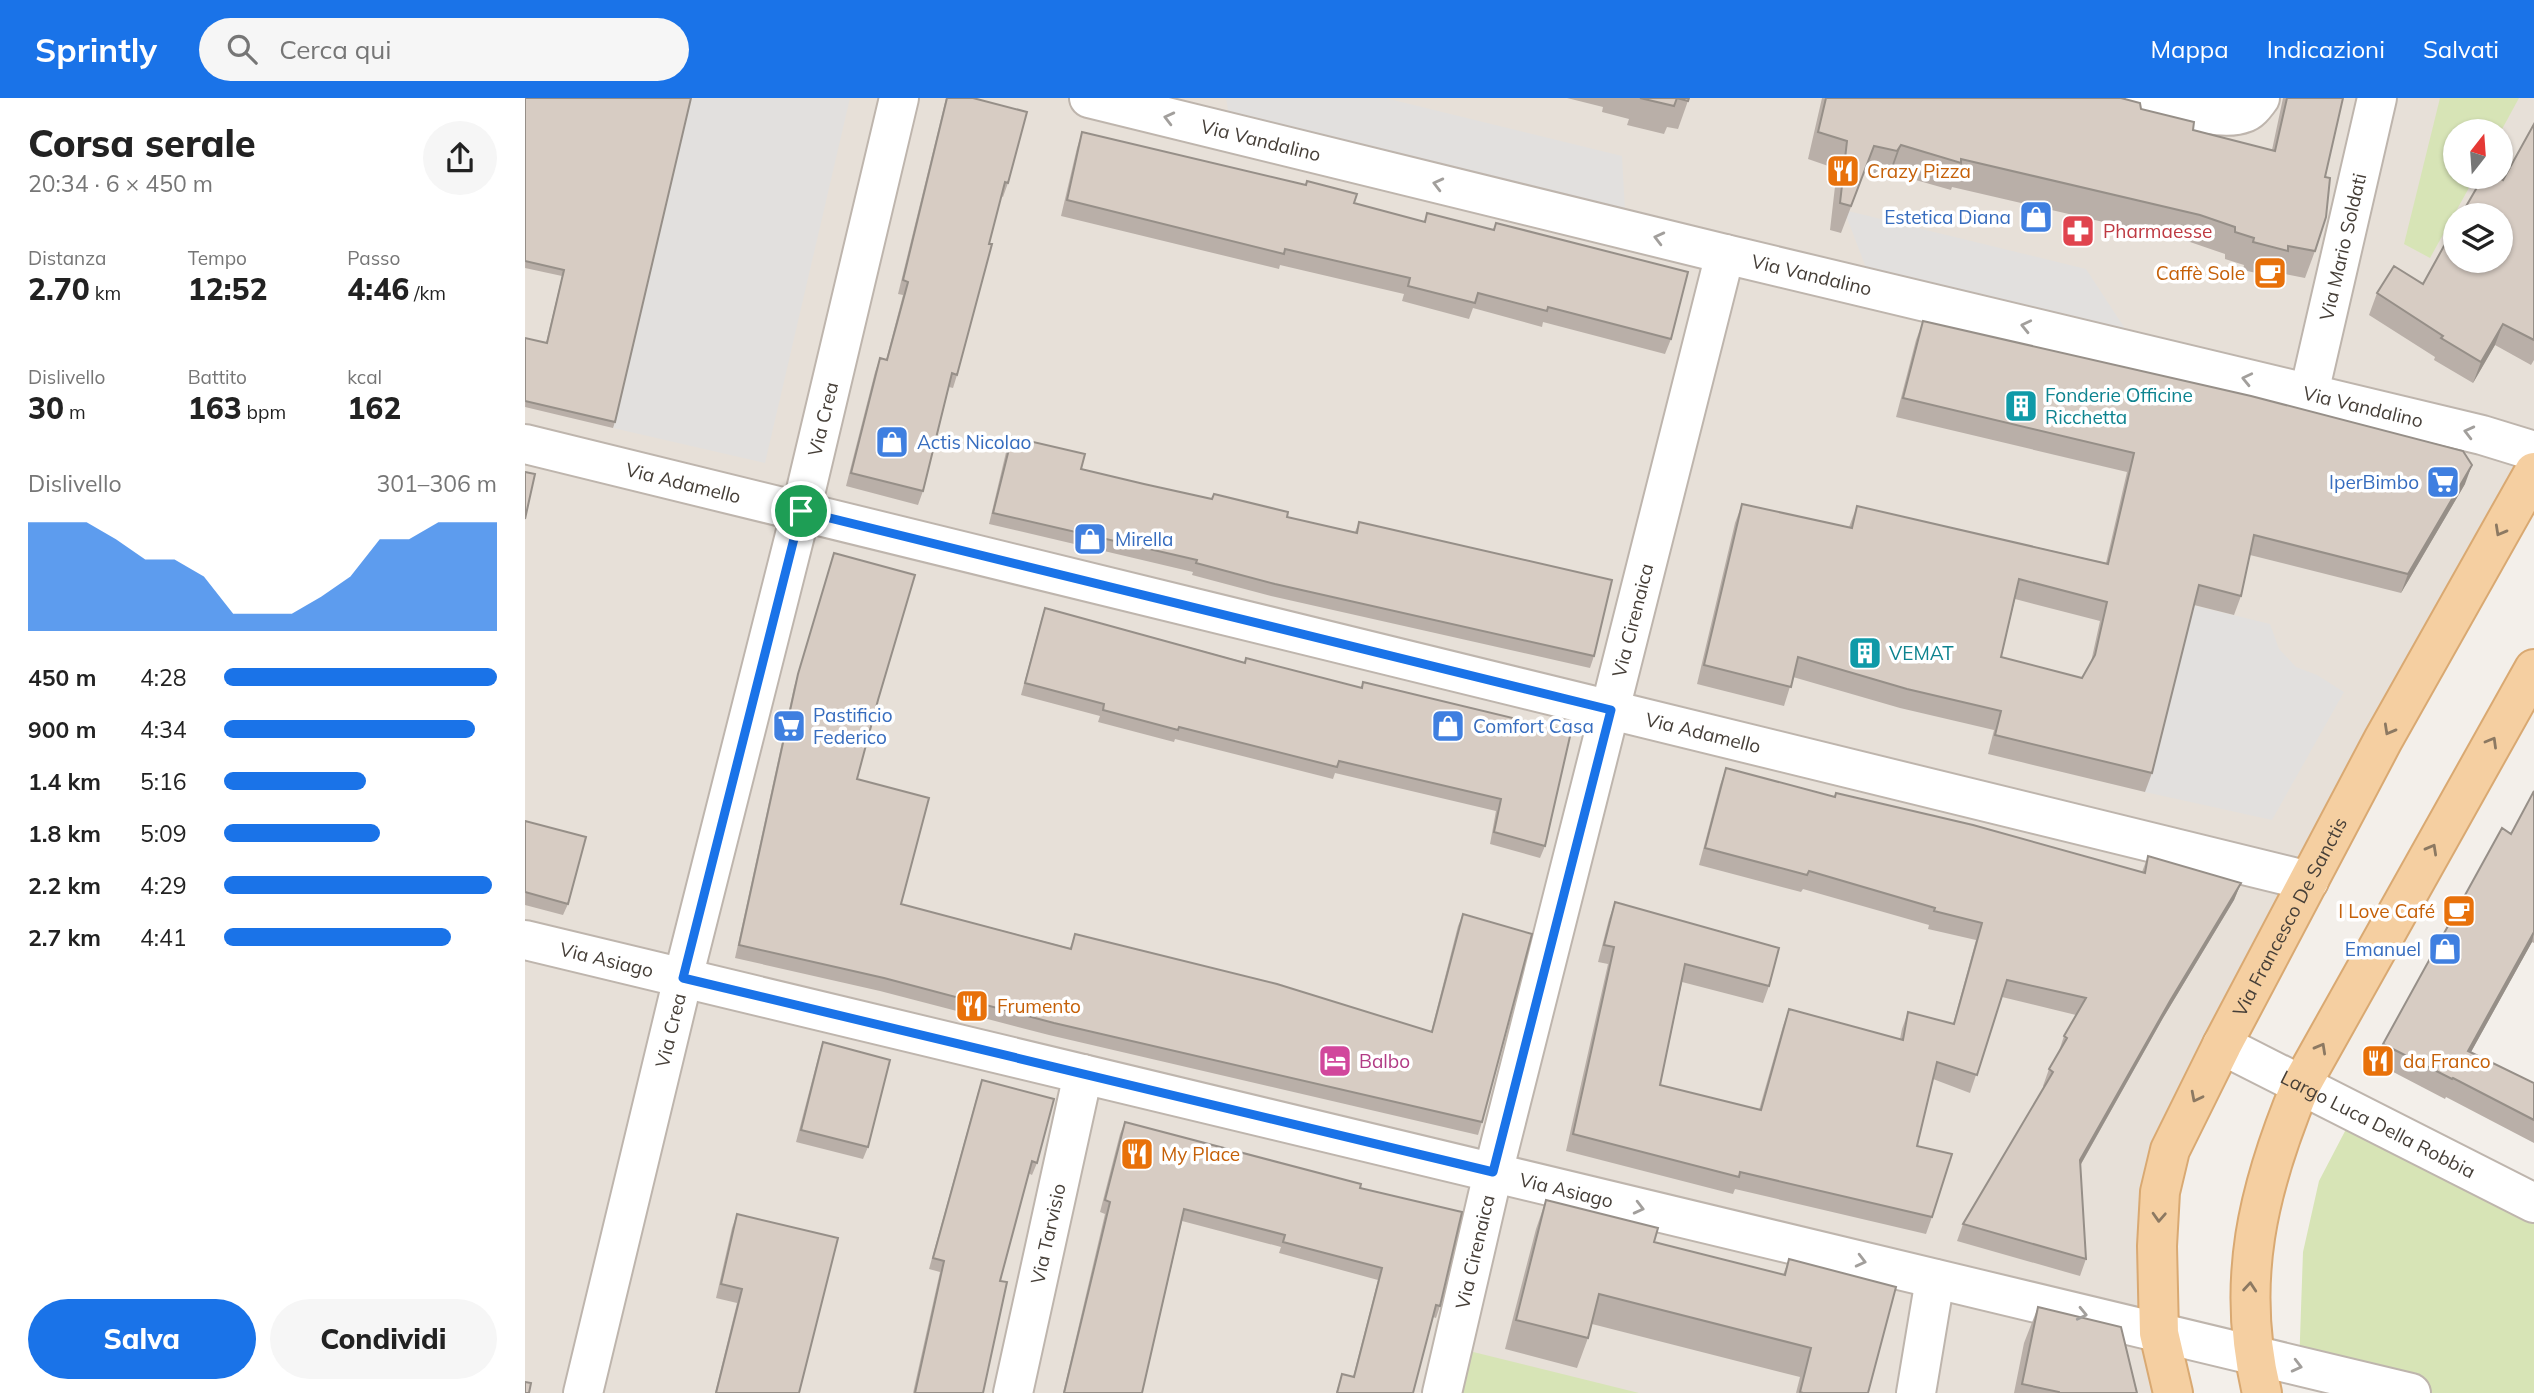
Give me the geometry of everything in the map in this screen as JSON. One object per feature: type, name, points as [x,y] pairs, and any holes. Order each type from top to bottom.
[{"type":"main road","name":"Via Francesco De Sanctis","points":[[2173,1393],[2159,1332],[2157,1246],[2160,1192],[2170,1150],[2222,1045],[2383,740],[2534,472]]},
{"type":"main road","points":[[2262,1393],[2253,1355],[2248,1301],[2260,1205],[2275,1150],[2301,1085],[2534,669]]},
{"type":"street","name":"Via Crea","points":[[583,1393],[683,978],[801,511],[899,98]]},
{"type":"street","name":"Via Vandalino","points":[[1089,98],[1128,103],[1725,254],[2482,435],[2534,451]]},
{"type":"street","points":[[2145,98],[2211,114],[2232,116],[2247,113],[2260,98]]},
{"type":"street","name":"Via Mario Soldati","points":[[2309,393],[2377,98]]},
{"type":"street","name":"Via Cirenaica","points":[[1442,1393],[1493,1172],[1725,254]]},
{"type":"street","name":"Via Adamello","points":[[525,444],[2309,881]]},
{"type":"street","name":"Via Asiago","points":[[525,940],[2159,1332]]},
{"type":"street","name":"Largo Luca Della Robbia","points":[[2222,1045],[2534,1203]]},
{"type":"street","name":"Via Tarvisio","points":[[1013,1393],[1083,1074]]},
{"type":"street","points":[[1916,1393],[1935,1279]]},
{"type":"street","points":[[2159,1332],[2411,1393]]},
{"type":"shaded area","points":[[525,98],[2534,98],[2534,461],[2166,1146],[2171,1393],[525,1393]]},
{"type":"shaded area","points":[[690,98],[850,98],[765,463],[613,428]]},
{"type":"shaded area","points":[[1226,98],[1385,98],[1622,156],[1626,230],[1232,133]]},
{"type":"shaded area","points":[[1844,210],[2086,269],[2141,353],[1874,289]]},
{"type":"shaded area","points":[[2192,605],[2270,624],[2279,649],[2296,667],[2317,675],[2344,692],[2272,820],[2145,792]]},
{"type":"green space","points":[[2440,98],[2519,98],[2508,119],[2443,119],[2443,189],[2468,189],[2461,203],[2443,203],[2443,235],[2430,258],[2404,244]]},
{"type":"green space","points":[[2355,1112],[2534,1203],[2534,1393],[2411,1393],[2299,1367],[2303,1252],[2319,1181]]},
{"type":"green space","points":[[1453,1347],[1639,1393],[1442,1393]]},
{"type":"building","points":[[525,98],[691,98],[615,422],[525,401],[525,338],[547,343],[564,270],[525,261]]},
{"type":"building","points":[[947,98],[973,98],[1027,112],[1008,183],[1005,182],[989,244],[992,244],[957,375],[952,373],[923,491],[851,473],[880,358],[887,360],[908,282],[903,280]]},
{"type":"building","points":[[1640,98],[1677,98],[1674,106]]},
{"type":"building","points":[[1826,98],[2121,98],[2140,103],[2141,109],[2194,122],[2193,130],[2275,151],[2287,98],[2343,98],[2325,177],[2330,178],[2326,217],[2315,251],[2288,246],[2288,251],[2253,242],[2254,238],[2235,232],[2235,227],[2200,215],[1961,159],[1961,163],[1901,145],[1897,151],[1874,146],[1851,206],[1840,203],[1847,141],[1818,132]]},
{"type":"building","points":[[2534,124],[2534,340],[2503,324],[2481,362],[2441,338],[2443,336],[2377,293],[2394,266],[2423,284],[2443,248],[2443,273],[2513,273],[2513,203],[2468,203],[2476,189],[2513,189],[2513,162]]},
{"type":"building","points":[[1082,132],[1306,185],[1307,181],[1357,194],[1354,203],[1425,222],[1427,213],[1494,230],[1496,223],[1688,272],[1671,339],[1548,307],[1547,311],[1478,293],[1475,303],[1408,286],[1410,278],[1285,249],[1284,254],[1067,200]]},
{"type":"building","points":[[1923,321],[2251,396],[2463,451],[2472,465],[2408,574],[2254,535],[2241,596],[2199,585],[2152,773],[1995,735],[2001,711],[1907,689],[1798,657],[1791,687],[1704,665],[1742,504],[1852,528],[1857,506],[2108,564],[2134,453],[1903,398]],"holes":[[[2019,579],[2107,602],[2095,655],[2082,678],[2001,657]]]},
{"type":"building","points":[[1012,437],[1085,454],[1081,469],[1212,499],[1214,494],[1288,512],[1287,517],[1357,533],[1359,522],[1612,580],[1594,656],[1275,584],[1196,563],[1197,560],[993,513]]},
{"type":"building","points":[[525,472],[535,474],[525,519]]},
{"type":"building","points":[[834,553],[915,575],[857,779],[929,798],[901,904],[1071,949],[1075,934],[1277,984],[1432,1032],[1463,914],[1532,934],[1482,1122],[1054,1023],[884,978],[739,945],[798,674]]},
{"type":"building","points":[[1045,608],[1245,663],[1246,658],[1362,688],[1363,682],[1571,732],[1545,846],[1494,832],[1501,799],[1339,761],[1337,767],[1179,727],[1178,730],[1103,710],[1104,704],[1025,683]]},
{"type":"building","points":[[1726,768],[1835,797],[1836,793],[1973,825],[2145,873],[2148,856],[2241,883],[2080,1160],[2086,1259],[1963,1224],[2053,1072],[2049,1069],[2086,998],[2007,980],[1977,1075],[1937,1062],[1917,1146],[1952,1154],[1932,1217],[1740,1172],[1739,1177],[1573,1134],[1614,947],[1604,945],[1615,902],[1779,948],[1769,986],[1685,964],[1660,1085],[1761,1110],[1789,1009],[1903,1040],[1908,1012],[1954,1024],[1982,923],[1934,911],[1935,908],[1809,871],[1807,875],[1705,848]]},
{"type":"building","points":[[2534,791],[2534,932],[2468,1051],[2534,1083],[2534,1120],[2383,1044],[2502,828],[2511,834]]},
{"type":"building","points":[[525,821],[586,837],[568,904],[525,892]]},
{"type":"building","points":[[823,1042],[890,1060],[868,1147],[801,1130]]},
{"type":"building","points":[[982,1080],[1054,1099],[1037,1163],[1032,1161],[1000,1281],[1007,1282],[983,1393],[915,1393],[944,1261],[933,1258]]},
{"type":"building","points":[[1125,1122],[1361,1184],[1360,1188],[1462,1212],[1440,1306],[1436,1305],[1413,1393],[1337,1393],[1342,1374],[1354,1377],[1382,1268],[1283,1242],[1285,1235],[1184,1209],[1142,1393],[1064,1393],[1110,1202],[1105,1200]]},
{"type":"building","points":[[1546,1200],[1658,1228],[1654,1242],[1785,1275],[1789,1259],[1896,1287],[1868,1393],[1800,1392],[1811,1348],[1599,1294],[1588,1338],[1516,1320]]},
{"type":"building","points":[[737,1214],[838,1238],[799,1393],[716,1393],[742,1289],[721,1284]]},
{"type":"building","points":[[2038,1307],[2121,1327],[2137,1393],[2059,1393],[2022,1384]]},
{"type":"building","points":[[525,1382],[531,1383],[529,1393],[525,1393]]},
{"type":"place","name":"Crazy Pizza","points":[[1843,171]]},
{"type":"place","name":"Estetica Diana","points":[[2036,217]]},
{"type":"place","name":"Pharmaesse","points":[[2078,231]]},
{"type":"place","name":"Caffè Sole","points":[[2270,273]]},
{"type":"place","name":"Fonderie Officine Ricchetta","points":[[2021,406]]},
{"type":"place","name":"Actis Nicolao","points":[[892,442]]},
{"type":"place","name":"IperBimbo","points":[[2443,482]]},
{"type":"place","name":"Mirella","points":[[1090,539]]},
{"type":"place","name":"VEMAT","points":[[1865,653]]},
{"type":"place","name":"Pastificio Federico","points":[[789,726]]},
{"type":"place","name":"Comfort Casa","points":[[1448,726]]},
{"type":"place","name":"I Love Café","points":[[2459,911]]},
{"type":"place","name":"Emanuel","points":[[2445,949]]},
{"type":"place","name":"Frumento","points":[[972,1006]]},
{"type":"place","name":"Balbo","points":[[1335,1061]]},
{"type":"place","name":"da Franco","points":[[2378,1061]]},
{"type":"place","name":"My Place","points":[[1137,1154]]},
{"type":"route","points":[[801,511],[1611,710],[1493,1172],[683,978],[801,511]]}]
